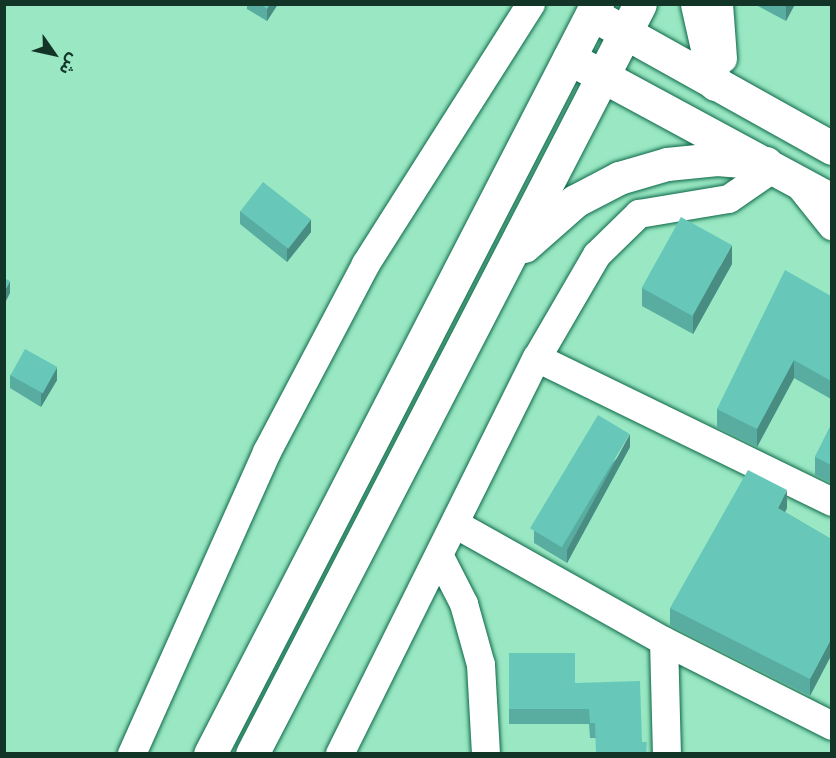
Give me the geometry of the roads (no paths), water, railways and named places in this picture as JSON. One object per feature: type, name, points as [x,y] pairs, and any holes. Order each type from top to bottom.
[{"type":"main road","points":[[252,753],[640,4]]},
{"type":"main road","points":[[697,4],[726,91]]},
{"type":"main road","points":[[210,753],[595,9],[625,33],[831,148]]},
{"type":"main road","points":[[569,58],[831,200]]},
{"type":"main road","points":[[503,270],[536,232],[575,201],[619,178],[667,164],[717,159],[779,171]]},
{"type":"street","points":[[132,753],[267,452],[360,275],[531,4]]},
{"type":"street","points":[[719,4],[726,91]]},
{"type":"street","points":[[340,753],[457,525],[537,358],[614,234],[658,207],[744,193],[779,171],[831,226]]},
{"type":"street","points":[[537,358],[831,502]]},
{"type":"street","points":[[457,525],[664,641],[831,730]]},
{"type":"street","points":[[440,557],[464,604],[481,665],[486,753]]},
{"type":"street","points":[[664,641],[667,753]]}]
